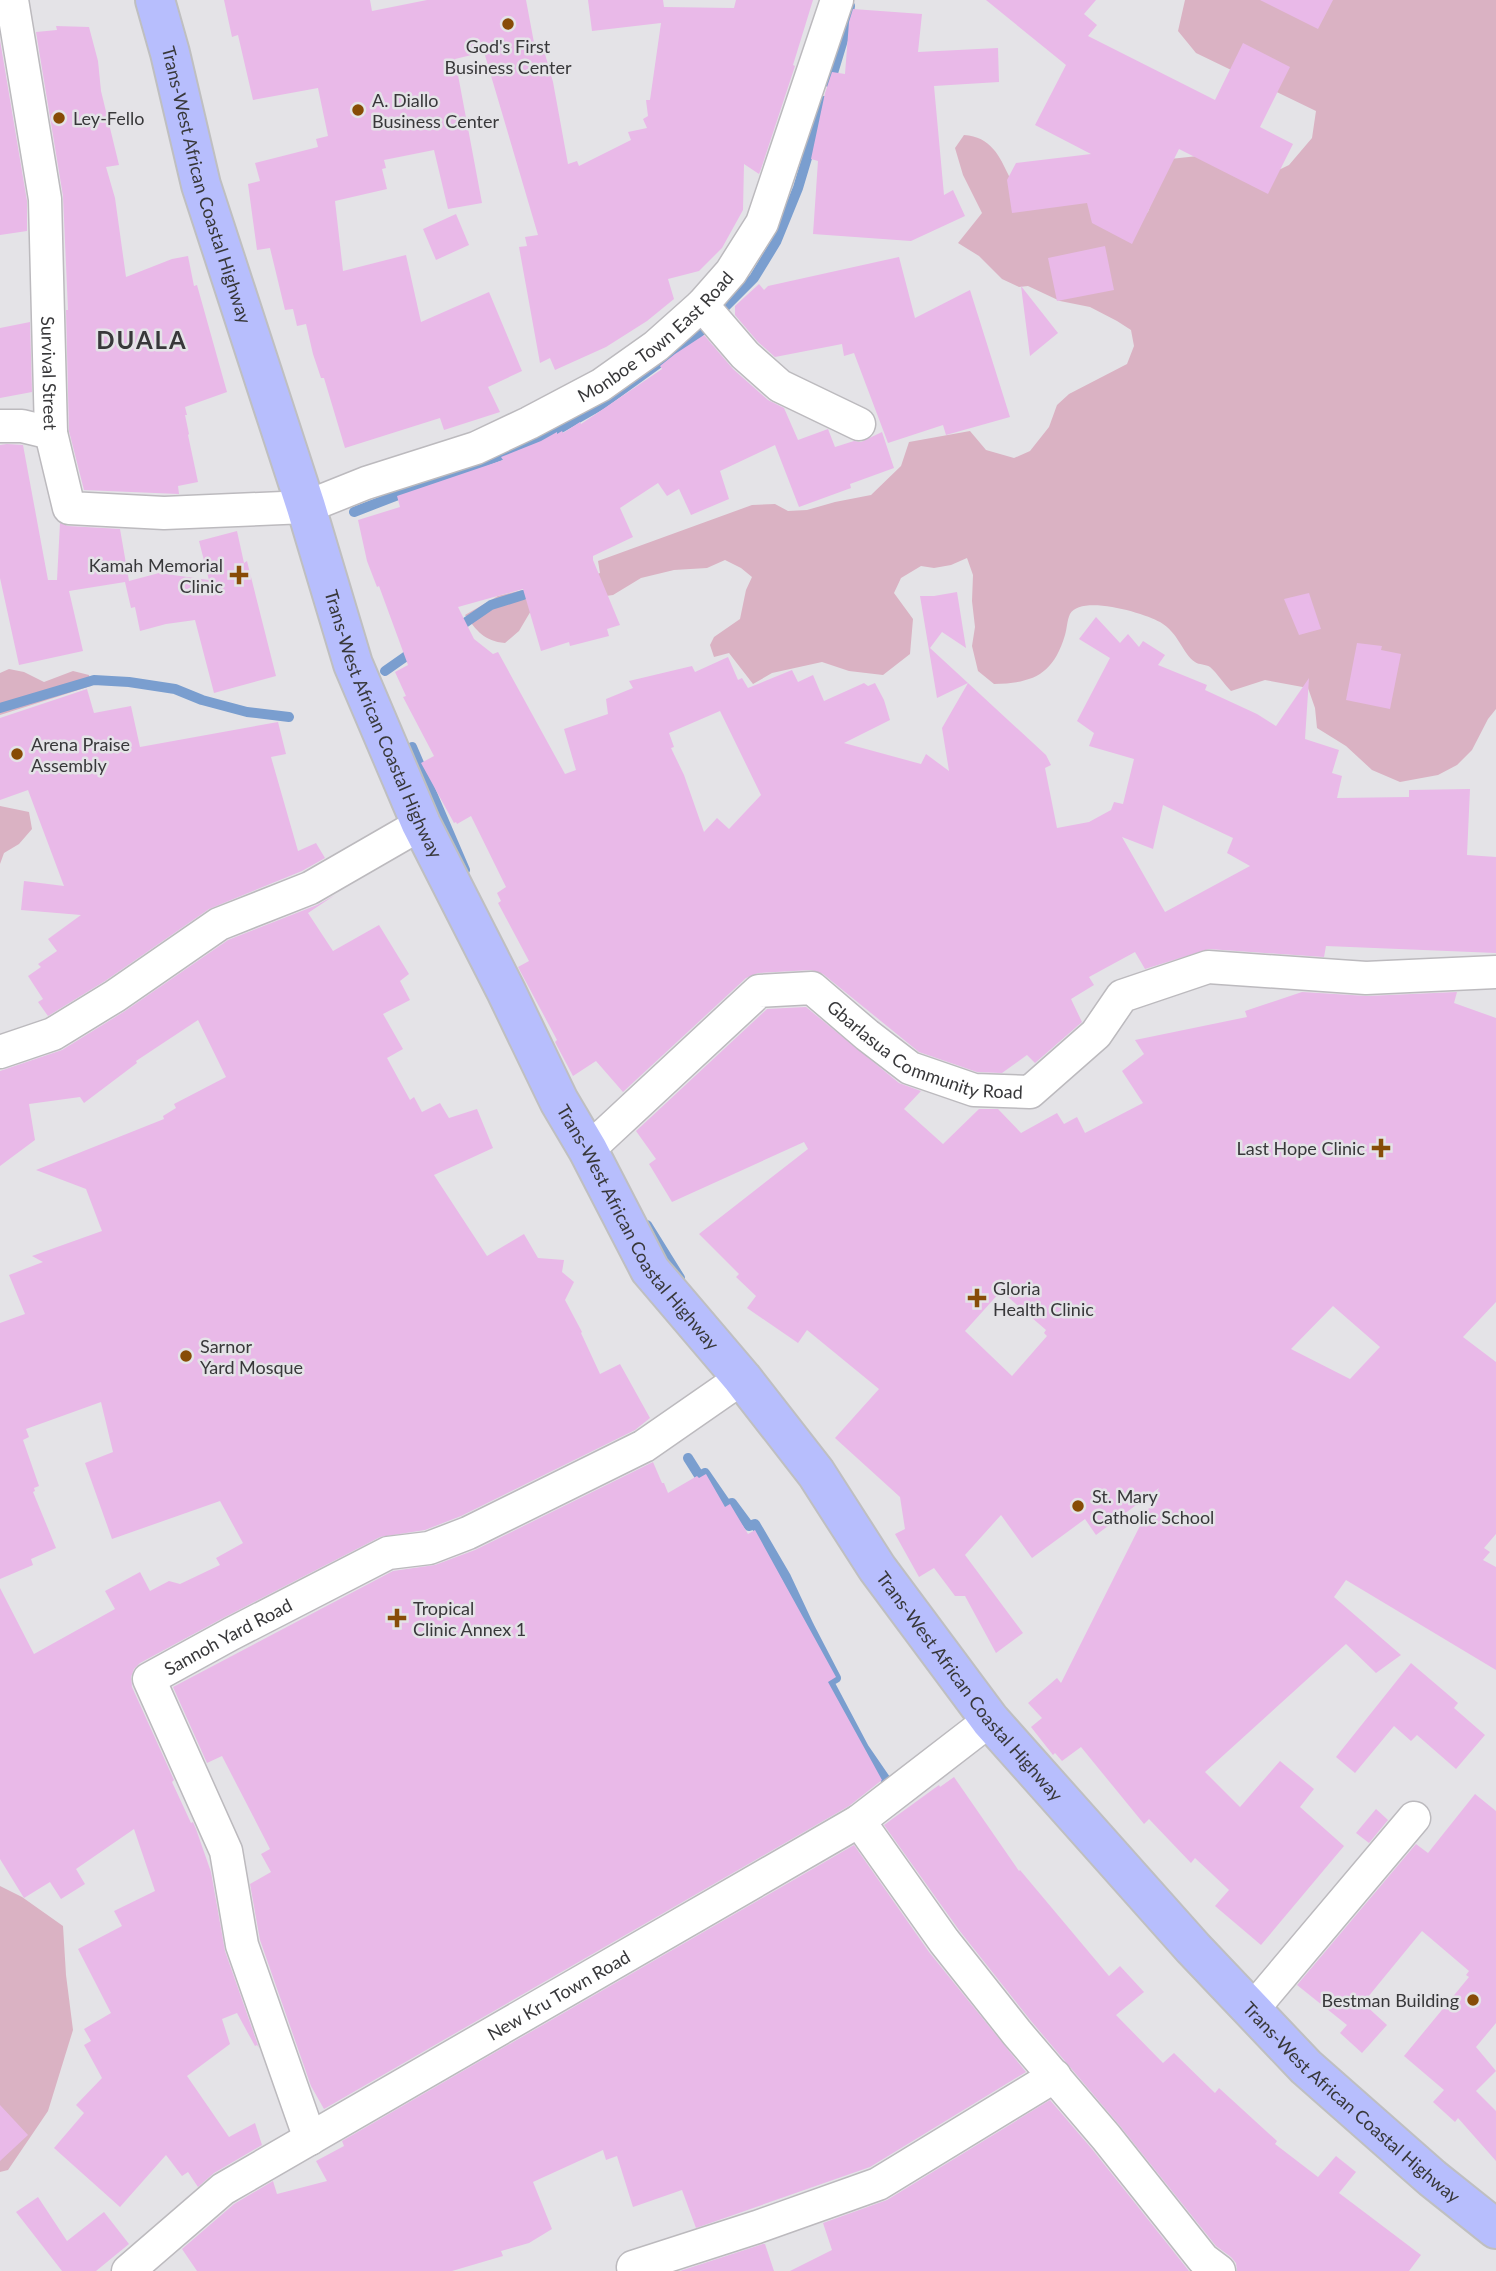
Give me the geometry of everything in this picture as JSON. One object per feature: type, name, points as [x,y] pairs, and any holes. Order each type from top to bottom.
[{"type":"highway","name":"Trans-West African Coastal Highway","points":[[155,0],[201,185],[306,508],[353,664],[421,824],[559,1101],[588,1150],[650,1270],[742,1378],[816,1473],[877,1569],[990,1720],[1193,1948],[1306,2067],[1432,2178],[1496,2230]]},
{"type":"street","name":"Survival Street","points":[[12,0],[46,199],[51,433],[69,508],[164,513],[306,508]]},
{"type":"street","name":"Monboe Town East Road","points":[[306,508],[366,483],[476,448],[529,423],[601,384],[656,346],[702,305],[731,272],[762,222],[837,0]]},
{"type":"street","points":[[702,305],[745,355],[780,386],[859,424]]},
{"type":"street","points":[[0,426],[22,426],[51,433]]},
{"type":"street","points":[[0,1052],[53,1034],[115,996],[219,924],[310,888],[421,824]]},
{"type":"street","name":"Gbarlasua Community Road","points":[[588,1150],[759,991],[812,988],[910,1068],[974,1090],[1030,1092],[1096,1034],[1122,996],[1208,967],[1366,978],[1496,972]]},
{"type":"street","name":"Sannoh Yard Road","points":[[310,2139],[242,1945],[226,1851],[149,1679],[388,1553],[429,1548],[468,1533],[644,1446],[742,1378]]},
{"type":"street","name":"New Kru Town Road","points":[[128,2271],[223,2189],[859,1821],[990,1720]]},
{"type":"street","points":[[1252,2010],[1414,1818]]},
{"type":"street","points":[[859,1821],[944,1941],[1017,2033],[1203,2259],[1219,2271]]},
{"type":"street","points":[[633,2267],[878,2184],[1055,2076]]},
{"type":"shaded area","points":[[1185,0],[1496,0],[1496,709],[1472,750],[1457,765],[1438,775],[1400,782],[1372,770],[1346,746],[1317,728],[1315,708],[1308,688],[1265,680],[1231,691],[1210,667],[1191,658],[1176,637],[1160,622],[1113,607],[1099,605],[1076,608],[1070,614],[1060,649],[1048,668],[1020,682],[994,684],[978,671],[972,646],[975,627],[973,575],[967,558],[934,568],[921,566],[901,578],[894,593],[913,619],[910,654],[883,675],[849,671],[822,662],[772,673],[753,684],[729,653],[714,657],[710,645],[714,637],[740,619],[746,590],[752,577],[725,560],[707,568],[674,570],[641,578],[613,595],[532,609],[519,631],[505,643],[486,637],[473,626],[465,615],[498,596],[567,585],[600,573],[598,561],[752,505],[775,504],[788,511],[807,510],[871,495],[901,466],[909,442],[970,431],[986,450],[1014,458],[1030,451],[1049,427],[1057,405],[1069,394],[1127,364],[1134,346],[1131,330],[1090,307],[1060,301],[1028,286],[1019,287],[1002,279],[979,256],[958,243],[982,213],[963,175],[955,148],[964,135],[981,139],[998,155],[1010,178],[1063,191],[1135,220],[1148,212],[1170,159],[1198,156],[1260,179],[1289,165],[1312,138],[1316,111],[1196,53],[1178,31]]},
{"type":"shaded area","points":[[9,669],[24,672],[44,682],[73,671],[89,675],[91,686],[0,715],[0,673]]},
{"type":"shaded area","points":[[0,806],[29,812],[32,829],[19,844],[4,853],[0,864]]},
{"type":"shaded area","points":[[0,1886],[22,1897],[63,1926],[73,2030],[48,2111],[8,2170],[0,2172]]},
{"type":"building","points":[[224,0],[370,0],[372,11],[427,0],[526,0],[535,48],[543,47],[553,82],[568,164],[577,161],[579,166],[631,140],[628,132],[647,128],[643,119],[648,116],[646,100],[650,100],[661,23],[592,31],[588,0],[663,0],[664,7],[734,8],[736,0],[813,0],[793,65],[795,66],[761,169],[759,174],[744,164],[743,210],[722,248],[699,271],[668,279],[674,299],[647,321],[606,347],[555,370],[550,358],[540,363],[519,247],[527,246],[525,237],[538,235],[484,52],[455,59],[482,203],[448,209],[434,150],[384,160],[386,168],[382,169],[387,189],[335,201],[343,271],[406,255],[421,322],[489,292],[522,371],[488,387],[500,412],[444,430],[440,418],[345,448],[324,378],[321,378],[313,354],[306,324],[297,326],[293,309],[285,310],[270,248],[257,250],[248,184],[260,181],[255,163],[318,147],[316,139],[328,136],[318,88],[253,100],[238,35],[232,37]]},
{"type":"building","points":[[986,0],[1096,0],[1084,14],[1097,25],[1088,36],[1215,100],[1243,43],[1290,67],[1260,127],[1293,144],[1268,194],[1179,149],[1132,244],[1092,223],[1087,203],[1012,213],[1007,180],[1016,163],[1091,154],[1035,125],[1066,65]]},
{"type":"building","points":[[1260,0],[1333,0],[1318,29]]},
{"type":"building","points":[[853,9],[922,14],[918,52],[998,48],[999,82],[934,86],[944,195],[953,190],[965,216],[911,241],[813,234],[818,161],[811,159],[832,72],[845,74],[849,22]]},
{"type":"building","points":[[56,26],[89,27],[119,165],[106,167],[115,198],[126,277],[172,259],[188,256],[194,286],[197,285],[227,392],[185,407],[198,482],[178,486],[179,494],[84,490],[69,431],[63,196],[36,32],[57,30]]},
{"type":"building","points":[[0,40],[27,201],[27,231],[0,235]]},
{"type":"building","points":[[456,214],[469,245],[436,260],[423,229]]},
{"type":"building","points":[[1105,246],[1114,290],[1057,301],[1048,258]]},
{"type":"building","points":[[899,257],[915,318],[970,290],[1010,417],[946,435],[943,425],[888,443],[854,353],[844,356],[842,344],[775,357],[735,315],[735,306],[759,284],[764,290],[768,286]]},
{"type":"building","points":[[1021,286],[1058,333],[1030,356]]},
{"type":"building","points":[[30,322],[32,392],[0,398],[0,328]]},
{"type":"building","points":[[704,335],[733,369],[768,400],[784,408],[798,440],[828,429],[835,447],[854,441],[861,442],[882,432],[894,468],[850,484],[851,488],[799,507],[775,445],[720,471],[729,499],[691,515],[679,489],[667,496],[658,483],[620,508],[633,537],[593,556],[620,625],[607,629],[609,636],[570,646],[569,642],[541,651],[523,589],[458,607],[474,639],[493,654],[498,652],[565,774],[576,770],[564,729],[608,714],[606,699],[633,688],[629,681],[692,666],[695,672],[728,657],[738,680],[742,678],[748,688],[792,670],[798,682],[813,675],[824,701],[864,683],[868,686],[875,683],[890,720],[844,743],[921,764],[926,754],[949,771],[942,728],[968,683],[1046,755],[1051,765],[1045,768],[1057,828],[1089,822],[1111,810],[1114,802],[1123,804],[1134,759],[1089,746],[1094,733],[1077,721],[1110,658],[1079,639],[1096,617],[1120,643],[1128,634],[1139,647],[1143,641],[1165,655],[1158,665],[1207,685],[1205,690],[1257,714],[1276,726],[1309,678],[1305,739],[1339,750],[1332,773],[1342,776],[1337,798],[1409,797],[1409,790],[1470,789],[1467,855],[1496,857],[1496,953],[1326,946],[1324,957],[1209,949],[1145,969],[1135,952],[1089,977],[1094,985],[1071,999],[1082,1022],[1035,1063],[1027,1055],[1002,1073],[977,1072],[919,1052],[823,974],[811,970],[758,973],[746,978],[623,1092],[596,1061],[573,1076],[518,967],[529,961],[498,903],[501,901],[497,893],[506,887],[471,816],[454,823],[421,763],[434,756],[403,697],[406,696],[395,672],[408,665],[367,561],[358,520],[400,507],[397,496],[503,460],[501,457],[557,432],[563,433],[580,422],[581,424],[662,369],[660,366]],"holes":[[[720,711],[761,795],[729,829],[717,818],[704,832],[684,775],[671,748],[674,747],[669,733]],[[1163,805],[1233,838],[1227,853],[1250,866],[1165,912],[1122,837],[1153,849]]]},
{"type":"building","points":[[0,445],[23,445],[48,580],[57,580],[60,523],[68,526],[120,529],[129,581],[159,573],[209,580],[199,541],[237,531],[276,676],[214,693],[195,620],[140,631],[135,607],[131,608],[125,582],[69,591],[83,651],[19,665],[0,578]]},
{"type":"building","points":[[957,592],[966,648],[942,632],[930,648],[968,683],[937,698],[920,596]]},
{"type":"building","points":[[1309,593],[1321,629],[1299,635],[1284,599]]},
{"type":"building","points":[[1357,643],[1382,646],[1381,650],[1401,654],[1390,709],[1346,700]]},
{"type":"building","points":[[87,689],[94,713],[131,706],[140,747],[278,722],[286,754],[271,757],[298,851],[316,843],[325,858],[302,871],[209,909],[105,981],[48,1016],[38,1002],[43,999],[28,976],[41,967],[38,964],[57,951],[48,939],[81,915],[21,910],[24,881],[64,886],[28,790],[0,800],[0,718]]},
{"type":"building","points":[[335,895],[308,913],[333,951],[379,925],[409,974],[400,981],[410,1000],[383,1014],[403,1049],[387,1058],[410,1100],[414,1097],[422,1112],[440,1103],[449,1118],[477,1109],[493,1148],[434,1175],[487,1256],[524,1234],[538,1258],[564,1260],[562,1272],[574,1282],[565,1300],[600,1374],[620,1364],[650,1418],[635,1430],[461,1516],[425,1530],[380,1537],[223,1618],[140,1663],[134,1669],[132,1687],[174,1780],[172,1782],[196,1829],[211,1872],[225,1951],[259,2048],[255,2046],[237,2013],[222,2019],[230,2044],[187,2076],[229,2137],[255,2123],[262,2145],[214,2173],[198,2187],[188,2172],[182,2176],[166,2155],[120,2207],[54,2148],[84,2113],[76,2105],[102,2078],[84,2045],[91,2041],[84,2029],[111,2013],[78,1949],[122,1926],[114,1911],[155,1891],[134,1829],[76,1869],[85,1884],[61,1899],[50,1882],[24,1898],[0,1859],[0,1588],[34,1654],[115,1609],[105,1591],[140,1572],[150,1591],[169,1581],[180,1584],[220,1565],[216,1558],[243,1543],[220,1501],[112,1539],[85,1463],[113,1452],[101,1402],[26,1429],[29,1437],[23,1440],[39,1486],[34,1488],[33,1492],[56,1548],[31,1559],[33,1565],[0,1579],[0,1323],[25,1314],[9,1275],[43,1262],[32,1256],[102,1231],[86,1189],[36,1170],[164,1119],[163,1116],[176,1108],[174,1104],[226,1077],[198,1020],[136,1061],[137,1063],[84,1103],[80,1097],[29,1104],[35,1140],[0,1166],[0,1071],[62,1050],[125,1011],[228,940],[317,905]]},
{"type":"building","points":[[1302,992],[1367,996],[1457,992],[1454,1003],[1496,1018],[1496,1302],[1463,1337],[1496,1362],[1496,1534],[1484,1548],[1490,1552],[1483,1560],[1496,1567],[1496,1670],[1346,1580],[1334,1597],[1401,1655],[1376,1673],[1346,1644],[1205,1772],[1240,1807],[1280,1761],[1314,1789],[1300,1807],[1344,1846],[1261,1945],[1215,1906],[1229,1890],[1195,1858],[1191,1863],[1149,1819],[1144,1824],[1081,1747],[1062,1761],[1055,1753],[1053,1755],[1031,1727],[1042,1718],[1028,1703],[1057,1678],[1061,1683],[1159,1488],[1096,1535],[1085,1519],[1032,1558],[1001,1515],[965,1555],[1023,1633],[996,1653],[965,1596],[955,1596],[934,1568],[919,1577],[895,1534],[905,1529],[900,1497],[835,1438],[879,1389],[807,1330],[798,1343],[747,1308],[756,1296],[736,1277],[739,1274],[699,1234],[808,1149],[804,1142],[672,1202],[649,1164],[656,1159],[636,1131],[767,1009],[806,1007],[899,1083],[921,1091],[904,1109],[943,1144],[979,1109],[998,1109],[1021,1133],[1057,1113],[1064,1124],[1077,1117],[1085,1133],[1143,1103],[1122,1071],[1144,1054],[1135,1040],[1247,1017],[1245,1011]],"holes":[[[1001,1291],[1046,1330],[1044,1333],[1047,1336],[1012,1376],[965,1331]],[[1333,1306],[1380,1347],[1350,1379],[1291,1349]]]},
{"type":"building","points":[[653,1462],[668,1493],[697,1476],[699,1478],[706,1474],[725,1507],[730,1504],[748,1534],[755,1530],[836,1677],[828,1682],[882,1780],[849,1806],[324,2109],[311,2086],[260,1940],[250,1884],[271,1872],[261,1854],[270,1849],[222,1756],[207,1763],[173,1687],[393,1571],[435,1565],[475,1550]]},
{"type":"building","points":[[1411,1663],[1458,1703],[1454,1708],[1485,1735],[1456,1769],[1417,1735],[1411,1741],[1394,1726],[1355,1773],[1336,1757]]},
{"type":"building","points":[[954,1777],[1019,1871],[1109,1976],[1120,1966],[1144,1992],[1116,2015],[1163,2063],[1174,2053],[1215,2093],[1219,2088],[1277,2141],[1275,2144],[1318,2177],[1336,2156],[1356,2172],[1339,2193],[1421,2255],[1409,2271],[1237,2271],[1236,2263],[1216,2246],[1031,2021],[959,1930],[884,1825]]},
{"type":"building","points":[[1475,1794],[1496,1811],[1496,2023],[1476,2047],[1496,2071],[1476,2091],[1496,2111],[1496,2161],[1458,2118],[1455,2122],[1433,2102],[1444,2090],[1404,2056],[1469,1977],[1466,1975],[1469,1971],[1422,1931],[1363,2003],[1387,2025],[1362,2053],[1340,2033],[1347,2025],[1297,1985],[1416,1844],[1428,1853]]},
{"type":"building","points":[[1376,1809],[1388,1820],[1369,1843],[1356,1833]]},
{"type":"building","points":[[854,1845],[929,1952],[1026,2072],[870,2167],[696,2228],[682,2190],[633,2207],[617,2156],[606,2160],[603,2150],[533,2182],[552,2229],[529,2243],[501,2251],[503,2256],[452,2271],[197,2271],[182,2249],[234,2204],[273,2181],[277,2194],[327,2181],[316,2161],[344,2146],[342,2141]]},
{"type":"building","points":[[1050,2100],[1189,2271],[790,2271],[832,2250],[823,2223],[887,2200]]},
{"type":"building","points":[[0,2105],[28,2135],[0,2161]]},
{"type":"building","points":[[38,2197],[67,2241],[104,2212],[129,2244],[96,2271],[62,2271],[16,2212]]},
{"type":"building","points":[[763,2244],[774,2271],[680,2271]]},
{"type":"waterway","points":[[830,83],[846,30],[850,6]]},
{"type":"waterway","points":[[354,512],[538,441],[601,405],[695,337],[754,278],[776,242],[798,188],[824,101]]},
{"type":"waterway","points":[[456,629],[491,605],[523,595]]},
{"type":"waterway","points":[[385,671],[415,650]]},
{"type":"waterway","points":[[0,708],[94,680],[175,689],[202,700],[247,712],[289,717]]},
{"type":"waterway","points":[[412,747],[465,870]]},
{"type":"waterway","points":[[647,1225],[680,1278]]},
{"type":"waterway","points":[[688,1458],[700,1477],[705,1473],[727,1505],[732,1503],[749,1526],[755,1524],[786,1577],[836,1678],[829,1682],[864,1748],[886,1780]]},
{"type":"place","name":"God's First Business Center","points":[[508,24]]},
{"type":"place","name":"A. Diallo Business Center","points":[[358,110]]},
{"type":"place","name":"Ley-Fello","points":[[59,118]]},
{"type":"place","name":"Kamah Memorial Clinic","points":[[239,575]]},
{"type":"place","name":"Arena Praise Assembly","points":[[17,754]]},
{"type":"place","name":"Last Hope Clinic","points":[[1381,1148]]},
{"type":"place","name":"Gloria Health Clinic","points":[[977,1298]]},
{"type":"place","name":"Sarnor Yard Mosque","points":[[186,1356]]},
{"type":"place","name":"St. Mary Catholic School","points":[[1078,1506]]},
{"type":"place","name":"Tropical Clinic Annex 1","points":[[397,1618]]},
{"type":"place","name":"Bestman Building","points":[[1473,2000]]},
{"type":"district","name":"DUALA","points":[[142,339]]}]
